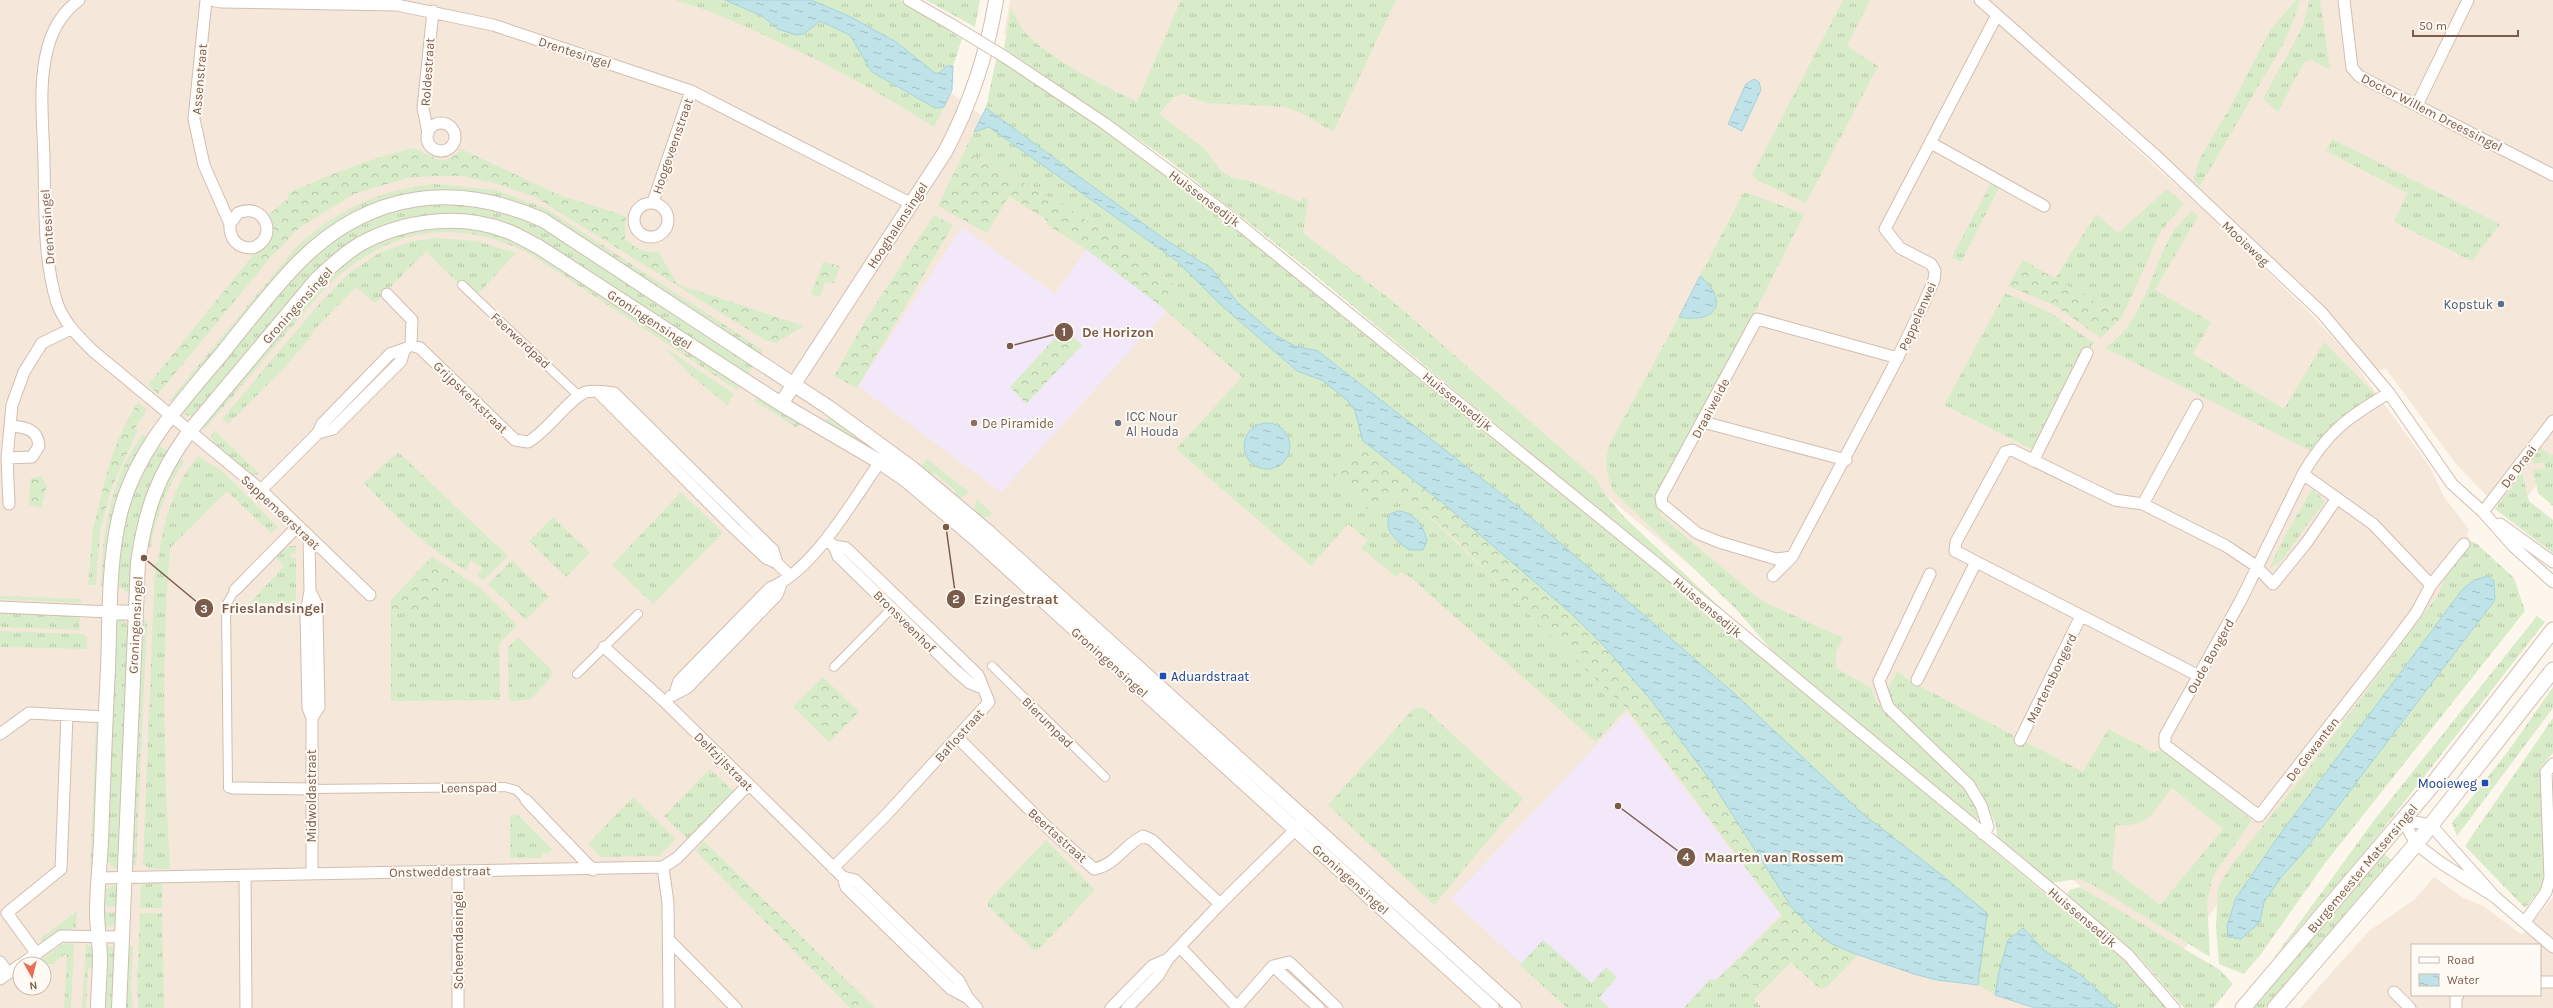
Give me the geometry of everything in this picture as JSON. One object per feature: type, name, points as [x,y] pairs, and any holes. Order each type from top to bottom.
[{"type":"main road","name":"Burgemeester Matsersingel","points":[[2243,1008],[2403,820],[2553,630]]},
{"type":"main road","name":"Burgemeester Matsersingel","points":[[2275,1008],[2416,844],[2553,670]]},
{"type":"street","name":"Drentesingel","points":[[79,0],[63,14],[55,30],[48,48],[43,83],[46,220],[50,272],[58,304],[71,329],[93,351],[170,415]]},
{"type":"street","name":"Assenstraat","points":[[206,0],[194,119],[204,165],[230,224]]},
{"type":"street","name":"Drentesingel","points":[[211,0],[221,2],[397,5],[432,11],[493,25],[691,91],[912,204]]},
{"type":"street","name":"Huissensedijk","points":[[909,0],[1005,58],[1104,123],[1219,208],[1984,834],[2128,955],[2174,1008]]},
{"type":"street","name":"Hooghalensingel","points":[[781,404],[945,152],[962,120],[977,84],[990,35],[996,0]]},
{"type":"street","name":"Mooieweg","points":[[1980,0],[2152,153],[2322,313],[2389,393],[2452,484],[2483,512],[2514,547],[2553,582]]},
{"type":"street","name":"Doctor Willem Dreessingel","points":[[2344,0],[2352,68],[2359,76],[2553,175]]},
{"type":"street","points":[[2417,105],[2468,0]]},
{"type":"street","name":"Roldestraat","points":[[428,132],[423,108],[432,11]]},
{"type":"street","name":"Peppelenwei","points":[[1772,576],[1792,557],[1846,460],[1898,358],[1934,280],[1935,271],[1931,264],[1895,243],[1885,229],[1997,15]]},
{"type":"street","name":"Hoogeveenstraat","points":[[653,202],[691,91]]},
{"type":"street","points":[[1930,143],[2044,206]]},
{"type":"street","name":"Groningensingel","points":[[98,1008],[100,960],[98,935],[99,878],[110,612],[114,545],[125,495],[140,460],[170,415],[300,261],[328,237],[360,217],[392,204],[416,198],[443,196],[478,198],[514,207],[543,220],[889,450],[987,531],[1301,824],[1492,1008]]},
{"type":"street","name":"Groningensingel","points":[[119,1008],[138,562],[144,521],[157,484],[175,451],[317,279],[362,244],[391,230],[424,222],[464,221],[506,230],[540,247],[781,404],[880,462],[906,480],[1514,1008]]},
{"type":"street","name":"Feerwerdpad","points":[[462,285],[579,396]]},
{"type":"street","points":[[260,490],[318,433],[322,424],[390,354],[407,348],[412,320],[387,294]]},
{"type":"street","name":"Peppelenwei","points":[[1757,319],[1898,358]]},
{"type":"street","name":"Draaiweide","points":[[1757,319],[1703,422],[1661,497],[1662,504],[1697,533],[1719,542],[1776,559],[1792,557]]},
{"type":"street","points":[[9,504],[7,458],[12,405],[24,372],[42,343],[71,329]]},
{"type":"street","name":"Grijpskerkstraat","points":[[407,348],[420,348],[515,440],[528,442],[540,436],[579,396]]},
{"type":"street","points":[[2033,461],[2087,353]]},
{"type":"street","points":[[579,396],[587,392],[614,393],[773,550],[777,563],[790,576]]},
{"type":"street","name":"Oude Bongerd","points":[[2165,746],[2165,736],[2241,600],[2256,566],[2303,474],[2330,434],[2354,414],[2389,393]]},
{"type":"street","points":[[2143,504],[2197,405]]},
{"type":"street","name":"Sappemeerstraat","points":[[170,415],[260,490],[297,527],[370,594]]},
{"type":"street","name":"De Draai","points":[[2483,512],[2553,421]]},
{"type":"street","points":[[1703,422],[1846,460]]},
{"type":"street","points":[[7,458],[32,457],[40,446],[36,434],[30,429],[10,426]]},
{"type":"street","points":[[665,702],[675,693],[687,688],[777,595],[781,584],[830,543],[889,450]]},
{"type":"street","points":[[2199,676],[1955,551],[1956,542],[1990,477],[2005,452],[2012,450],[2115,500],[2143,504],[2226,546],[2256,566],[2273,584],[2307,542],[2337,498]]},
{"type":"street","points":[[2303,474],[2373,524],[2431,585]]},
{"type":"street","name":"Mooieweg","points":[[2483,512],[2553,562]]},
{"type":"street","points":[[297,527],[235,590],[226,605],[230,788],[311,789]]},
{"type":"street","name":"Midwoldastraat","points":[[309,538],[310,591],[306,614],[308,708],[312,718],[312,873]]},
{"type":"street","name":"Bronsveenhof","points":[[830,543],[838,556],[955,670],[970,683],[982,688]]},
{"type":"street","name":"Baflostraat","points":[[830,543],[846,548],[978,675],[988,702],[888,813],[833,868]]},
{"type":"street","name":"De Gewanten","points":[[2165,746],[2259,816],[2392,645],[2416,613],[2431,585],[2464,544]]},
{"type":"street","points":[[1917,680],[1976,562]]},
{"type":"street","points":[[1930,574],[1879,681],[1888,707],[1970,785],[1981,805],[1988,828],[1984,834]]},
{"type":"street","points":[[0,607],[136,613]]},
{"type":"street","points":[[834,667],[892,608]]},
{"type":"street","points":[[577,674],[638,614]]},
{"type":"street","name":"Martensbongerd","points":[[2020,740],[2081,616]]},
{"type":"street","name":"Delfzijlstraat","points":[[604,647],[665,702],[842,877],[846,887],[951,989],[968,998],[977,1008]]},
{"type":"street","name":"Bierumpad","points":[[992,666],[1105,777]]},
{"type":"street","points":[[0,734],[29,713],[106,716]]},
{"type":"street","points":[[37,954],[7,913],[61,869],[67,715]]},
{"type":"street","name":"Beertastraat","points":[[957,737],[1048,828],[1094,869],[1106,867],[1131,842],[1143,836],[1152,840],[1220,904]]},
{"type":"street","points":[[2525,922],[2546,892],[2550,878],[2546,772],[2553,764]]},
{"type":"street","points":[[669,1008],[667,962],[670,941],[668,903],[663,867],[677,858],[748,785]]},
{"type":"street","name":"Leenspad","points":[[311,789],[505,787],[516,790],[593,870]]},
{"type":"street","points":[[2403,820],[2431,825],[2495,897]]},
{"type":"street","points":[[2403,820],[2416,844],[2441,863],[2495,897],[2553,947]]},
{"type":"street","points":[[1127,1008],[1158,976],[1168,959],[1220,904],[1301,824]]},
{"type":"street","name":"Onstweddestraat","points":[[99,878],[312,873],[593,870],[663,867]]},
{"type":"street","name":"Scheemdasingel","points":[[458,871],[458,1008]]},
{"type":"street","points":[[245,875],[246,1008]]},
{"type":"street","points":[[34,956],[61,936],[98,935],[122,937]]},
{"type":"street","points":[[670,941],[736,1008]]},
{"type":"street","points":[[1180,947],[1236,1007],[1273,966],[1289,962],[1337,1008]]},
{"type":"street","points":[[1111,1008],[1152,966],[1168,959]]},
{"type":"street","points":[[0,962],[4,976]]},
{"type":"street","points":[[1273,966],[1315,1007]]},
{"type":"street","points":[[2541,982],[2553,982]]},
{"type":"street","points":[[2394,992],[2410,1008]]},
{"type":"street","points":[[2456,1008],[2457,996]]},
{"type":"shaded area","points":[[0,0],[777,0],[868,33],[1061,173],[2143,1008],[0,1008]]},
{"type":"shaded area","points":[[1010,0],[1972,0],[2207,213],[2309,312],[2347,353],[2430,467],[2444,497],[2469,529],[2467,533],[2479,557],[2172,965],[2161,952],[1877,721],[1465,378],[1047,59],[1004,34]]},
{"type":"shaded area","points":[[1989,0],[2553,0],[2553,464],[2513,515],[2487,496],[2456,464],[2386,369],[2376,370],[2064,66]]},
{"type":"shaded area","points":[[962,227],[1055,294],[1091,243],[1172,305],[1001,492],[858,386]]},
{"type":"shaded area","points":[[1627,713],[1780,914],[1689,1008],[1570,1008],[1451,899]]},
{"type":"shaded area","points":[[2434,877],[2462,897],[2483,906],[2522,935],[2553,897],[2553,1008],[2300,1008],[2369,931],[2415,899]]},
{"type":"green space","points":[[674,0],[725,0],[762,16],[778,29],[804,34],[820,21],[850,35],[872,72],[935,108],[944,107],[934,127],[894,102],[813,58],[723,17]]},
{"type":"green space","points":[[811,0],[900,0],[962,39],[953,66],[946,66],[940,73],[935,73],[896,42],[849,16]]},
{"type":"green space","points":[[926,0],[980,0],[975,27]]},
{"type":"green space","points":[[1181,0],[1396,0],[1333,132],[1304,114],[1285,107],[1207,103],[1183,94],[1173,98],[1159,114],[1205,149],[1221,171],[1233,178],[1250,181],[1300,202],[1303,197],[1308,200],[1303,233],[1390,299],[1596,479],[1605,494],[1624,517],[1739,625],[1298,261],[1167,159],[1004,48],[1011,8],[1023,30],[1048,52],[1078,71],[1137,102]]},
{"type":"green space","points":[[1843,0],[1870,0],[1847,46],[1878,66],[1806,203],[1757,180],[1752,175]]},
{"type":"green space","points":[[2296,0],[2300,0],[2292,25],[2282,46],[2200,186],[2193,180],[2200,158],[2233,102],[2271,29]]},
{"type":"green space","points":[[2310,0],[2320,0],[2330,70],[2311,60],[2304,62],[2278,112],[2263,99],[2302,28]]},
{"type":"green space","points":[[997,55],[1031,76],[1225,215],[1667,578],[2135,967],[2171,1008],[2117,1008],[2082,976],[2044,950],[2023,928],[1999,972],[1995,995],[1978,985],[1986,913],[1943,876],[1863,814],[1734,693],[1522,510],[1318,351],[1295,346],[1275,335],[1237,302],[1212,269],[1163,238],[986,108]]},
{"type":"green space","points":[[984,127],[989,127],[1177,261],[1220,304],[1297,371],[1322,380],[1348,401],[1355,411],[1363,441],[1335,477],[1385,498],[1397,496],[1413,501],[1627,708],[1596,742],[1410,577],[1401,572],[1396,577],[1361,548],[1368,540],[1348,524],[1311,566],[1176,449],[1242,377],[1163,308],[1179,289],[1129,248],[1063,205],[965,150],[974,132]],"holes":[[[1266,423],[1274,426],[1286,436],[1289,442],[1290,448],[1284,461],[1277,467],[1249,461],[1246,455],[1245,442],[1250,432],[1259,425]]]},
{"type":"green space","points":[[2332,139],[2500,224],[2472,261],[2394,222],[2407,193],[2326,151]]},
{"type":"green space","points":[[415,148],[433,158],[444,160],[449,159],[461,149],[559,195],[626,216],[625,239],[641,250],[649,252],[658,251],[677,284],[804,326],[776,343],[765,340],[535,197],[498,184],[461,176],[407,178],[354,194],[300,227],[270,258],[158,394],[148,385],[254,254],[265,248],[269,243],[272,238],[273,227],[268,215],[289,198],[288,193],[335,173],[366,162]]},
{"type":"green space","points":[[965,150],[1063,205],[1129,248],[1179,289],[1163,308],[1087,250],[1046,224],[1048,221],[1009,196],[987,233],[938,206]]},
{"type":"green space","points":[[1991,183],[1999,188],[1961,262],[1952,257]]},
{"type":"green space","points":[[435,184],[496,190],[547,209],[763,350],[761,355],[521,205],[502,198],[451,191],[342,221],[175,401],[169,401],[296,247],[328,222],[360,204],[395,191]]},
{"type":"green space","points":[[2167,189],[2184,204],[2161,231],[2122,317],[2055,279],[2096,214],[2118,233]]},
{"type":"green space","points":[[1743,193],[1748,193],[1804,214],[1659,503],[1661,516],[1762,601],[1843,638],[1836,652],[1836,668],[1871,688],[1877,703],[1936,757],[1952,774],[1965,790],[1974,805],[1978,818],[1976,821],[1780,660],[1736,609],[1613,491],[1607,468],[1609,445],[1679,317],[1699,319],[1711,287],[1700,276]]},
{"type":"green space","points":[[455,201],[535,221],[755,363],[746,377],[482,220],[359,240],[194,417],[185,415],[184,410],[302,264],[344,231],[394,208]]},
{"type":"green space","points":[[2192,211],[2198,216],[2155,290],[2211,322],[2193,354],[2284,409],[2324,342],[2376,395],[2313,452],[2105,348],[2118,337],[2138,310],[2158,262],[2173,232]]},
{"type":"green space","points":[[934,215],[953,225],[857,388],[834,376],[866,319]]},
{"type":"green space","points":[[427,227],[473,227],[518,241],[741,384],[737,390],[530,254],[501,242],[473,235],[447,232],[421,234],[396,241],[372,253],[348,269],[324,289],[204,430],[204,425],[335,269],[379,240]]},
{"type":"green space","points":[[434,238],[477,241],[516,253],[476,296],[461,286],[426,251],[375,303],[356,287],[311,333],[312,335],[285,367],[228,424],[222,419],[313,311],[348,274],[379,253],[413,241]]},
{"type":"green space","points":[[2023,260],[2122,317],[2101,338],[2054,305],[2008,286]]},
{"type":"green space","points":[[823,262],[840,266],[834,283],[825,282],[820,297],[811,294]]},
{"type":"green space","points":[[2005,293],[2049,312],[2094,343],[2085,353],[2038,447],[2032,449],[1944,405]]},
{"type":"green space","points":[[1064,328],[1082,345],[1026,404],[1010,387]]},
{"type":"green space","points":[[664,347],[734,394],[727,405],[692,376]]},
{"type":"green space","points":[[756,395],[802,424],[795,427],[755,401]]},
{"type":"green space","points":[[138,403],[146,409],[146,412],[135,428],[138,430],[112,487],[100,530],[93,529],[105,480],[115,448],[129,417]]},
{"type":"green space","points":[[830,415],[872,445],[873,454],[823,425]]},
{"type":"green space","points":[[214,430],[260,474],[253,475],[213,442],[211,437]]},
{"type":"green space","points":[[143,434],[149,439],[145,444],[108,587],[101,586],[103,546],[115,487],[132,451]]},
{"type":"green space","points":[[1363,441],[1489,540],[1549,592],[1606,648],[1641,688],[1690,752],[1721,796],[1786,898],[1801,916],[1818,931],[1837,945],[1858,955],[1827,987],[1820,989],[1791,962],[1761,992],[1731,966],[1782,916],[1627,709],[1529,615],[1454,538],[1413,501],[1397,496],[1386,498],[1371,512],[1335,477]]},
{"type":"green space","points":[[158,444],[169,452],[132,592],[127,593],[122,588],[116,587],[121,532],[135,486]]},
{"type":"green space","points":[[2541,448],[2551,455],[2553,454],[2553,506],[2538,493],[2533,470],[2545,468],[2544,462],[2533,464],[2532,459]]},
{"type":"green space","points":[[398,452],[508,556],[484,580],[477,576],[482,568],[471,560],[466,570],[436,551],[412,531],[364,483]]},
{"type":"green space","points":[[199,456],[224,473],[278,527],[271,533],[227,491],[170,548],[165,628],[164,708],[170,869],[150,869],[143,864],[155,563],[158,563],[162,535],[176,491],[182,478]]},
{"type":"green space","points":[[178,457],[184,461],[163,502],[151,547],[144,547],[153,510]]},
{"type":"green space","points":[[927,459],[970,493],[960,498],[956,495],[954,489],[934,473],[927,474],[921,467]]},
{"type":"green space","points":[[2522,473],[2529,501],[2553,520],[2553,553],[2495,509]]},
{"type":"green space","points":[[41,476],[47,486],[41,508],[29,505],[30,479]]},
{"type":"green space","points":[[2312,489],[2325,501],[2280,562],[2269,569],[2284,537]]},
{"type":"green space","points":[[681,492],[723,533],[653,604],[612,565]]},
{"type":"green space","points":[[977,499],[994,515],[983,518],[974,510]]},
{"type":"green space","points":[[553,517],[590,553],[566,577],[529,541]]},
{"type":"green space","points":[[93,529],[100,530],[96,585],[88,585]]},
{"type":"green space","points":[[2469,540],[2477,544],[2514,578],[2525,611],[2326,862],[2261,954],[2244,974],[2219,964],[2216,927],[2218,887],[2230,867],[2303,776],[2438,595],[2447,572]],"holes":[[[2488,576],[2494,581],[2495,600],[2302,854],[2282,876],[2264,902],[2261,910],[2233,939],[2228,937],[2236,898],[2278,837],[2462,590],[2474,580]]]},
{"type":"green space","points":[[288,546],[296,546],[296,553],[291,553],[291,558],[296,558],[296,603],[250,603],[284,566],[276,557]]},
{"type":"green space","points":[[432,557],[479,587],[517,625],[499,644],[500,700],[391,701],[391,600]]},
{"type":"green space","points":[[432,557],[460,575],[428,612],[408,616],[391,608],[391,600]]},
{"type":"green space","points":[[512,560],[549,597],[526,620],[488,584]]},
{"type":"green space","points":[[0,596],[82,599],[81,603],[0,599]]},
{"type":"green space","points":[[0,612],[80,616],[79,630],[0,627]]},
{"type":"green space","points":[[2537,616],[2545,622],[2372,843],[2273,959],[2375,819]]},
{"type":"green space","points":[[117,620],[124,621],[131,629],[120,868],[112,866],[106,860]]},
{"type":"green space","points":[[140,621],[147,621],[136,867],[132,863]]},
{"type":"green space","points":[[0,631],[83,634],[87,637],[87,649],[0,647]]},
{"type":"green space","points":[[518,637],[551,669],[552,676],[531,699],[509,701],[508,647]]},
{"type":"green space","points":[[1897,671],[1910,681],[2083,772],[2108,729],[2152,752],[2162,750],[2252,820],[2213,876],[2207,900],[2210,957],[2093,885],[2078,879],[2049,883],[1998,840],[1995,823],[1979,788],[1895,707],[1888,690]],"holes":[[[2172,788],[2223,829],[2160,905],[2112,868],[2116,825],[2136,824],[2143,821],[2155,811]]]},
{"type":"green space","points":[[823,677],[859,712],[829,742],[793,707]]},
{"type":"green space","points":[[2553,687],[2553,708],[2457,836],[2452,823],[2509,750]]},
{"type":"green space","points":[[1418,707],[1425,709],[1523,799],[1434,905],[1328,805],[1413,709]]},
{"type":"green space","points":[[2553,718],[2553,753],[2540,768],[2544,875],[2542,886],[2527,906],[2524,907],[2465,846]]},
{"type":"green space","points":[[96,724],[100,726],[96,869],[90,869]]},
{"type":"green space","points":[[710,769],[733,791],[688,839],[664,816]]},
{"type":"green space","points":[[633,797],[676,839],[659,856],[601,857],[588,844]]},
{"type":"green space","points":[[517,814],[552,849],[549,853],[542,853],[542,858],[510,858],[510,815]]},
{"type":"green space","points":[[1046,840],[1095,890],[1038,950],[1034,950],[988,906],[988,901]]},
{"type":"green space","points":[[704,841],[875,1008],[850,1008],[696,851]]},
{"type":"green space","points":[[2384,854],[2392,860],[2265,1008],[2253,1008]]},
{"type":"green space","points":[[162,882],[162,908],[140,908],[141,885]]},
{"type":"green space","points":[[119,883],[118,907],[103,906],[106,889]]},
{"type":"green space","points":[[2080,887],[2220,970],[2233,984],[2213,1008],[2184,1008],[2139,957],[2067,897],[2069,890]]},
{"type":"green space","points":[[77,911],[76,928],[56,932],[42,942],[40,939]]},
{"type":"green space","points":[[103,912],[117,912],[116,924],[103,928]]},
{"type":"green space","points":[[140,913],[162,913],[164,1008],[138,1008],[137,985]]},
{"type":"green space","points":[[1543,940],[1592,983],[1606,967],[1617,977],[1599,998],[1609,1008],[1567,1008],[1520,965]]},
{"type":"green space","points":[[74,943],[71,1008],[64,1008],[67,953],[52,964],[52,956],[46,956],[62,944]]},
{"type":"green space","points":[[86,944],[94,949],[96,965],[88,970],[86,1008],[82,1008]]},
{"type":"green space","points":[[106,944],[113,948],[117,953],[115,1008],[102,1008]]},
{"type":"green space","points":[[126,945],[133,946],[131,987],[133,1008],[125,1008]]},
{"type":"green space","points":[[1731,966],[1761,992],[1754,999],[1762,1008],[1684,1008],[1710,979],[1716,980]]},
{"type":"water","points":[[725,0],[811,0],[849,16],[896,42],[935,73],[940,73],[946,66],[953,66],[952,90],[944,107],[935,108],[872,72],[850,35],[820,21],[804,34],[796,35],[778,29],[762,16]]},
{"type":"water","points":[[1754,79],[1759,82],[1761,90],[1742,131],[1728,124],[1746,84]]},
{"type":"water","points":[[986,108],[1163,238],[1212,269],[1237,302],[1275,335],[1295,346],[1318,351],[1522,510],[1734,693],[1863,814],[1943,876],[1987,913],[1978,985],[1937,980],[1914,974],[1853,953],[1832,944],[1818,934],[1792,908],[1713,784],[1651,700],[1605,647],[1572,614],[1443,503],[1363,441],[1355,411],[1348,401],[1322,380],[1297,371],[1220,304],[1177,261],[989,127],[974,132]]},
{"type":"water","points":[[1700,276],[1715,294],[1715,309],[1710,314],[1702,317],[1679,317]]},
{"type":"water","points":[[1267,423],[1280,427],[1286,433],[1290,446],[1286,459],[1280,465],[1267,469],[1254,465],[1248,459],[1244,446],[1248,433],[1254,427]]},
{"type":"water","points":[[1398,511],[1409,514],[1421,525],[1427,541],[1423,550],[1410,550],[1396,540],[1392,535],[1388,525],[1388,520],[1390,514]]},
{"type":"water","points":[[2488,576],[2494,581],[2495,600],[2302,854],[2282,876],[2264,902],[2260,922],[2241,939],[2228,937],[2227,926],[2236,898],[2278,837],[2462,590],[2474,580]]},
{"type":"water","points":[[2023,928],[2044,950],[2082,976],[2117,1008],[2035,1008],[1995,995],[1999,972],[2008,940]]},
{"type":"place","name":"Kopstuk","points":[[2501,304]]},
{"type":"place","name":"De Horizon","points":[[1010,346]]},
{"type":"place","name":"De Piramide","points":[[974,423]]},
{"type":"place","name":"ICC Nour Al Houda","points":[[1118,423]]},
{"type":"place","name":"Ezingestraat","points":[[946,527]]},
{"type":"place","name":"Frieslandsingel","points":[[144,558]]},
{"type":"place","name":"Aduardstraat","points":[[1163,676]]},
{"type":"place","name":"Mooieweg","points":[[2485,783]]},
{"type":"place","name":"Maarten van Rossem","points":[[1618,806]]}]
